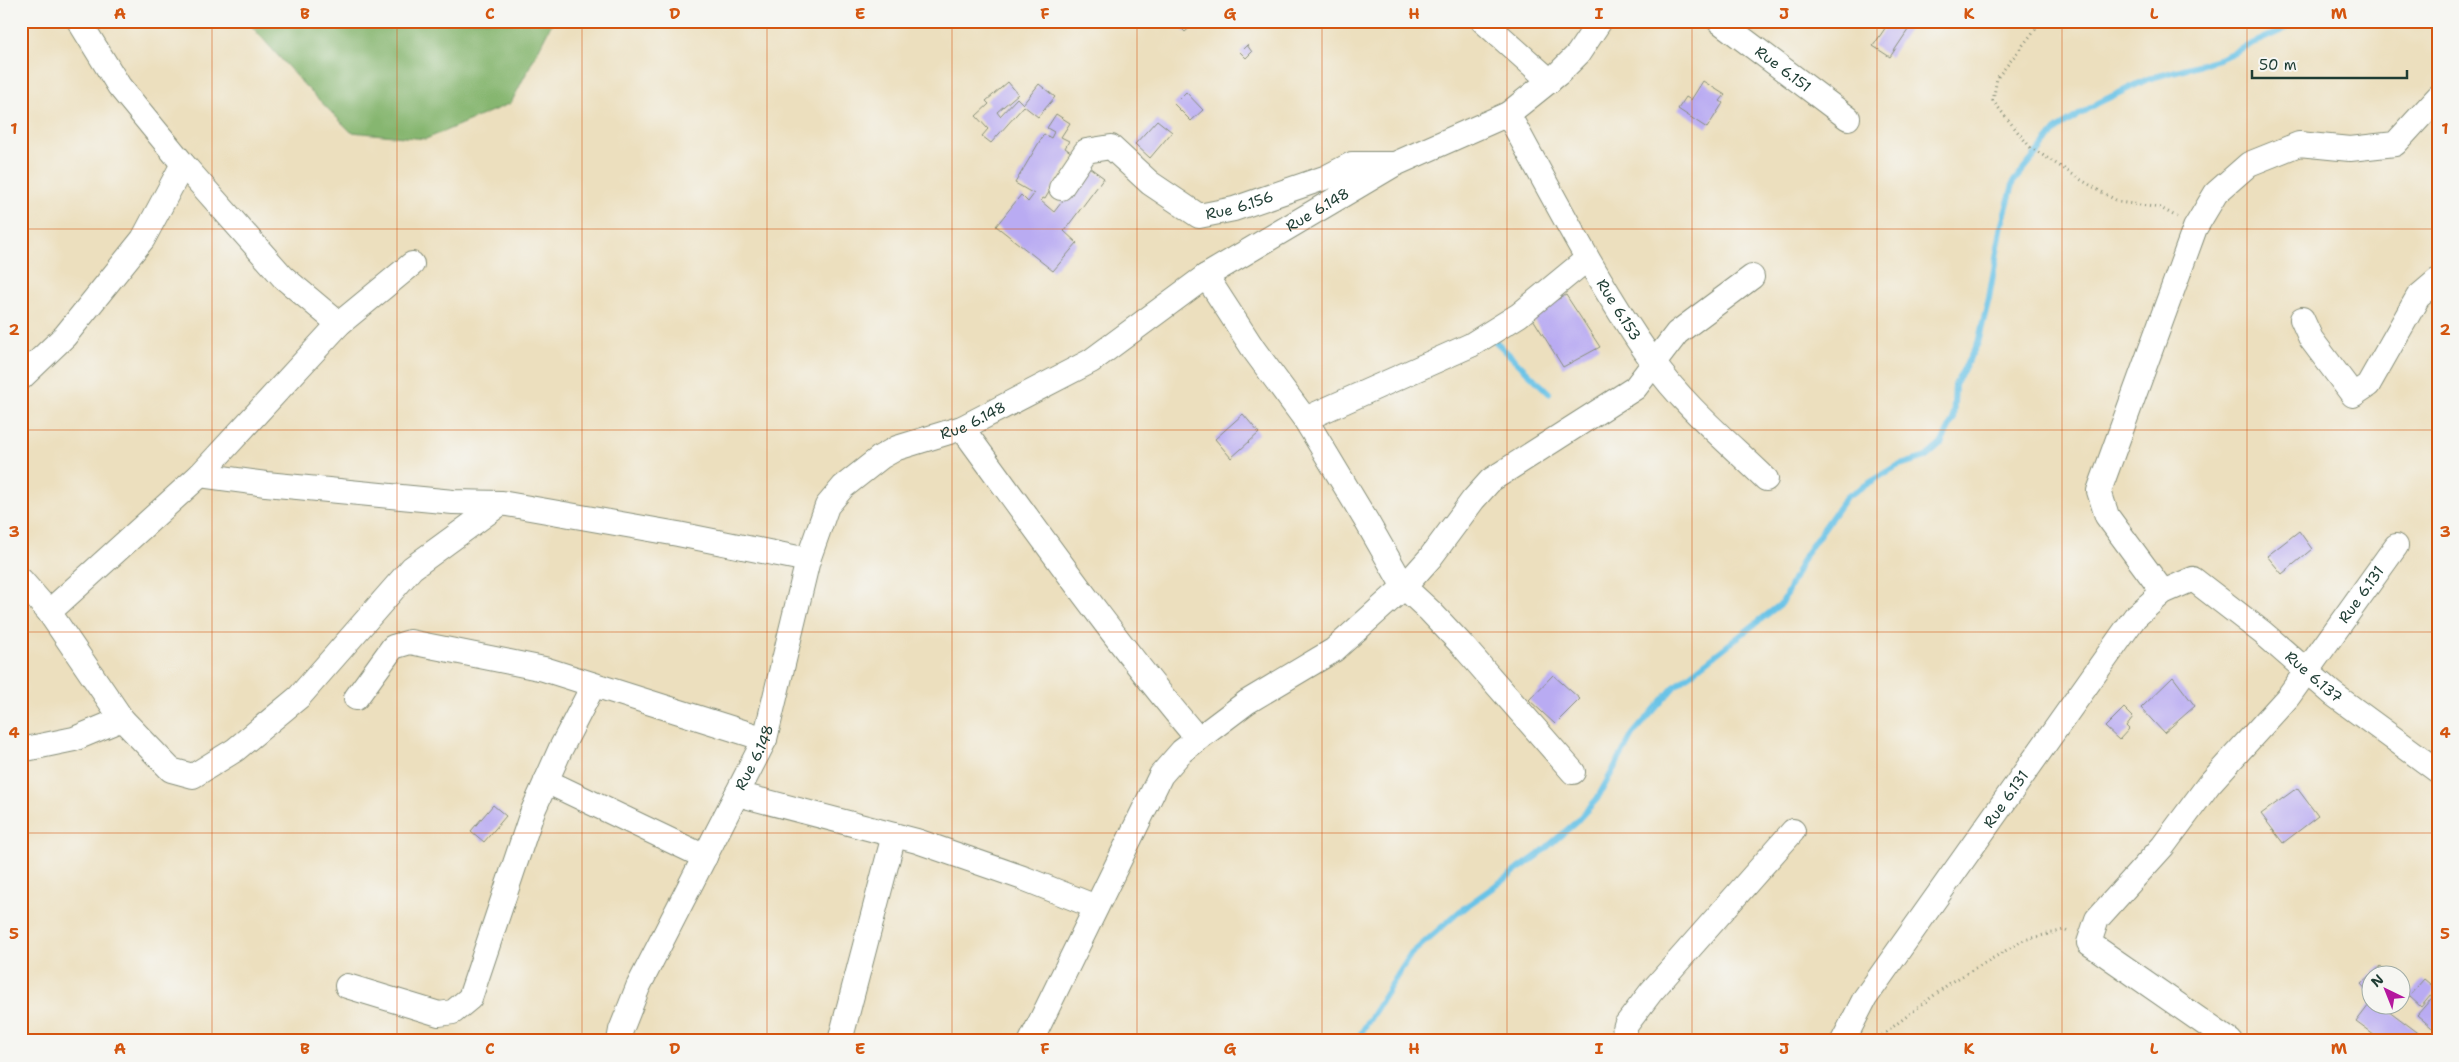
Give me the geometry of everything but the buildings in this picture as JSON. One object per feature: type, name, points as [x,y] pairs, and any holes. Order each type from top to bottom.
[{"type":"street","points":[[79,21],[119,86],[184,164],[283,277],[339,324]]},
{"type":"street","points":[[1483,21],[1550,81]]},
{"type":"street","name":"Rue 6.148","points":[[619,1041],[621,1030],[638,987],[766,739],[808,560],[827,506],[843,488],[881,456],[897,448],[962,428],[1091,361],[1116,345],[1206,276],[1395,164],[1508,114],[1550,81],[1578,54],[1600,21]]},
{"type":"street","name":"Rue 6.151","points":[[1719,21],[1848,118]]},
{"type":"street","points":[[2163,592],[2107,516],[2099,491],[2195,228],[2216,193],[2250,164],[2299,144],[2350,149],[2395,144],[2438,97]]},
{"type":"street","name":"Rue 6.153","points":[[1508,114],[1587,259],[1654,364],[1697,412],[1766,479]]},
{"type":"street","name":"Rue 6.156","points":[[1061,188],[1086,151],[1111,147],[1150,183],[1199,216],[1234,209],[1327,177],[1352,164],[1395,164]]},
{"type":"street","points":[[21,378],[65,336],[143,239],[184,164]]},
{"type":"street","points":[[1304,420],[1471,345],[1520,315],[1587,259]]},
{"type":"street","points":[[49,612],[200,475],[339,324],[412,264]]},
{"type":"street","points":[[1206,276],[1254,350],[1304,420],[1367,522],[1404,588],[1430,611],[1462,645],[1574,772]]},
{"type":"street","points":[[1031,1041],[1161,776],[1182,751],[1247,702],[1334,650],[1404,588],[1491,480],[1634,388],[1677,333],[1752,277]]},
{"type":"street","points":[[2302,319],[2312,339],[2353,395],[2368,385],[2418,297],[2438,280]]},
{"type":"street","points":[[962,428],[1074,582],[1151,683],[1198,739]]},
{"type":"street","points":[[200,475],[266,484],[453,502],[502,503],[678,534],[808,560]]},
{"type":"street","points":[[21,580],[49,612],[122,719],[171,770],[193,776],[235,750],[300,697],[412,568],[502,503]]},
{"type":"street","name":"Rue 6.131","points":[[2089,942],[2097,920],[2163,846],[2209,784],[2288,697],[2396,546]]},
{"type":"street","name":"Rue 6.131","points":[[1843,1041],[1865,998],[2135,617],[2163,592],[2193,579]]},
{"type":"street","name":"Rue 6.137","points":[[2193,579],[2263,633],[2307,672],[2364,718],[2438,771]]},
{"type":"street","points":[[356,698],[393,648],[410,642],[544,669],[766,739]]},
{"type":"street","points":[[347,986],[439,1014],[452,1012],[463,1006],[470,998],[532,813],[593,686]]},
{"type":"street","points":[[21,750],[74,739],[122,719]]},
{"type":"street","points":[[546,781],[705,857]]},
{"type":"street","points":[[737,794],[894,835],[1023,878],[1096,907]]},
{"type":"street","points":[[1622,1041],[1626,1025],[1651,992],[1793,832]]},
{"type":"street","points":[[840,1041],[894,835]]},
{"type":"street","points":[[2089,942],[2230,1041]]},
{"type":"path","points":[[2042,21],[1998,78],[1994,101],[2030,147],[2083,181],[2119,202],[2161,208],[2195,228]]},
{"type":"path","points":[[1868,1041],[1881,1036],[1950,983],[2024,940],[2064,930],[2089,942]]},
{"type":"green space","points":[[247,21],[553,21],[511,103],[426,139],[351,132],[306,87]]},
{"type":"waterway","points":[[1359,1041],[1361,1033],[1411,954],[1460,911],[1538,855],[1575,823],[1597,799],[1633,734],[1674,687],[1782,603],[1805,555],[1846,497],[1897,466],[1926,457],[1941,444],[1953,420],[1955,385],[1978,343],[1989,298],[2002,224],[2014,181],[2058,128],[2098,103],[2148,79],[2219,59],[2302,21]]},
{"type":"waterway","points":[[1491,337],[1549,393]]}]
